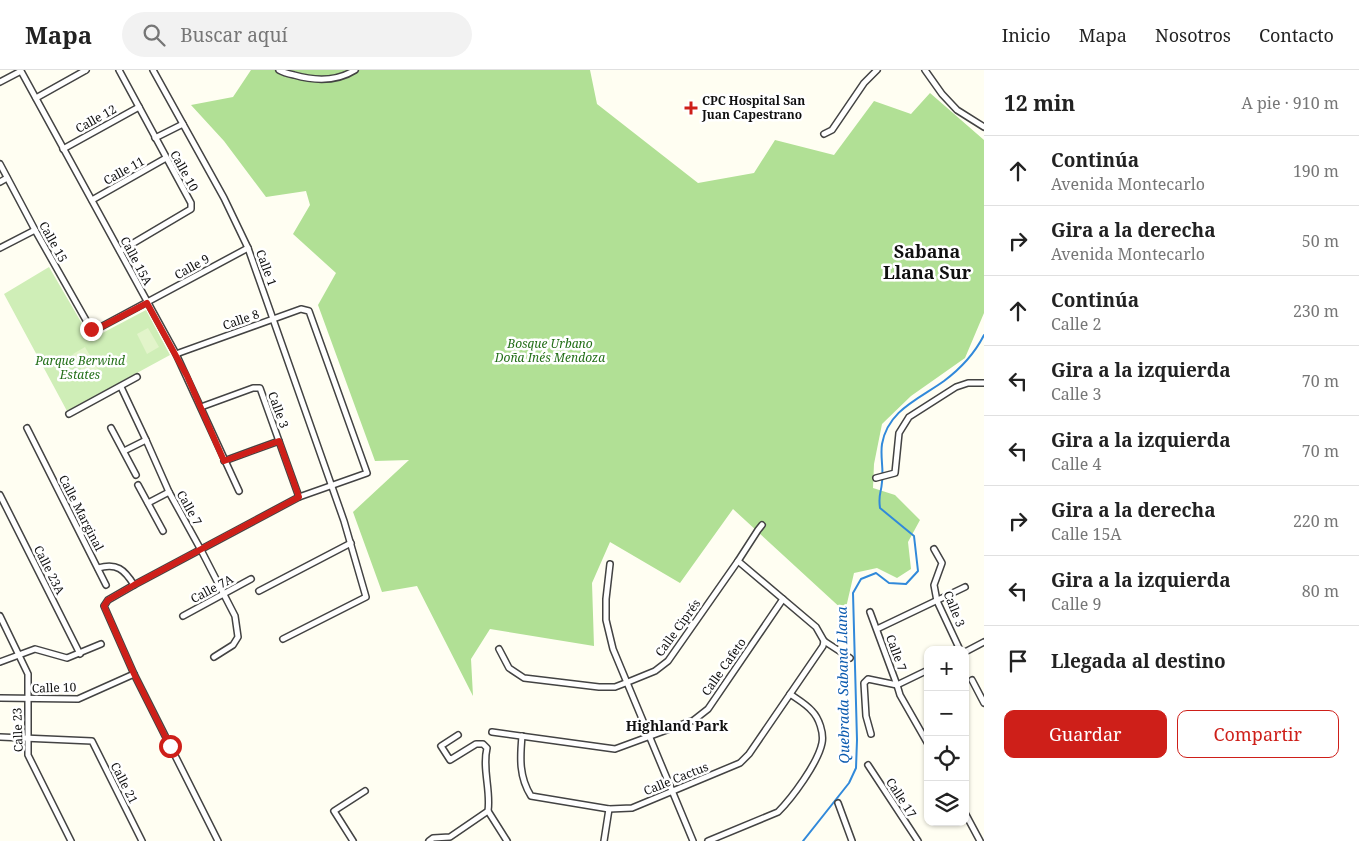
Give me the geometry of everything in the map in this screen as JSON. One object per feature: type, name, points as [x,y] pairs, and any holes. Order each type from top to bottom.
[{"type":"street","points":[[36,98],[86,70]]},
{"type":"street","name":"Calle 10","points":[[119,70],[191,203],[190,209],[120,251]]},
{"type":"street","name":"Calle 1","points":[[153,70],[224,198],[248,248],[332,485],[366,597],[284,639]]},
{"type":"street","points":[[279,70],[311,80],[327,80],[355,70]]},
{"type":"street","points":[[824,134],[832,130],[864,83],[877,70]]},
{"type":"street","points":[[925,70],[942,94],[957,110],[984,127]]},
{"type":"street","points":[[0,82],[22,71]]},
{"type":"street","name":"Calle 15A","points":[[22,71],[176,354],[239,491]]},
{"type":"street","name":"Calle 12","points":[[63,149],[139,107]]},
{"type":"street","points":[[155,138],[182,124]]},
{"type":"street","name":"Calle 11","points":[[92,200],[166,158]]},
{"type":"street","name":"Calle 15","points":[[0,164],[91,329]]},
{"type":"street","points":[[0,182],[7,178]]},
{"type":"street","points":[[0,248],[35,230]]},
{"type":"street","name":"Calle 9","points":[[91,329],[97,329],[248,248]]},
{"type":"street","name":"Calle 8","points":[[176,354],[301,310],[309,311],[367,473],[332,485]]},
{"type":"street","points":[[70,414],[137,377]]},
{"type":"street","points":[[876,478],[894,472],[899,433],[909,417],[956,387],[968,383],[984,383]]},
{"type":"street","name":"Calle 7","points":[[120,387],[146,440],[168,492],[201,550],[234,616],[238,637],[233,645],[214,657]]},
{"type":"street","name":"Calle 3","points":[[201,407],[252,388],[260,388],[299,497]]},
{"type":"street","name":"Calle Marginal","points":[[27,428],[98,568],[108,565],[117,567],[127,574],[134,585]]},
{"type":"street","points":[[111,428],[136,475]]},
{"type":"street","points":[[124,451],[146,440]]},
{"type":"street","points":[[224,461],[279,441]]},
{"type":"street","points":[[138,485],[163,531]]},
{"type":"street","points":[[218,841],[134,674],[104,606],[108,600],[134,585],[299,497],[332,485]]},
{"type":"street","points":[[148,503],[168,492]]},
{"type":"street","name":"Calle 23A","points":[[0,495],[2,503],[80,654]]},
{"type":"street","name":"Calle Ciprés","points":[[499,650],[508,668],[524,678],[599,687],[615,687],[655,671],[668,661],[762,525]]},
{"type":"street","points":[[259,591],[351,543]]},
{"type":"street","name":"Calle 3","points":[[934,548],[942,563],[934,586],[937,601],[958,646]]},
{"type":"street","points":[[738,561],[816,627],[824,640],[850,658]]},
{"type":"street","points":[[610,564],[606,620],[613,649],[693,841]]},
{"type":"street","points":[[98,568],[106,585]]},
{"type":"street","name":"Calle 7A","points":[[183,616],[252,579]]},
{"type":"street","name":"Calle 7","points":[[924,737],[900,695],[877,629],[965,587]]},
{"type":"street","name":"Calle Cafeto","points":[[492,732],[615,749],[694,720],[708,708],[783,599]]},
{"type":"street","points":[[870,612],[877,629]]},
{"type":"street","name":"Calle 23","points":[[0,616],[28,674],[28,755],[71,841]]},
{"type":"street","name":"Calle Cactus","points":[[522,736],[520,764],[525,786],[531,796],[609,809],[632,808],[740,763],[749,754],[823,646],[824,640]]},
{"type":"street","points":[[969,650],[984,642]]},
{"type":"street","points":[[0,662],[36,649],[67,658],[101,644]]},
{"type":"street","points":[[871,734],[866,716],[864,683],[868,679],[898,685],[924,672]]},
{"type":"street","name":"Calle 10","points":[[0,698],[78,699],[134,674]]},
{"type":"street","points":[[972,680],[984,703]]},
{"type":"street","points":[[708,841],[778,812],[786,804],[815,762],[822,742],[821,726],[812,711],[790,694]]},
{"type":"street","points":[[458,735],[441,746],[450,760],[476,744],[483,744],[487,748],[485,773],[490,798],[488,811],[507,841]]},
{"type":"street","points":[[0,737],[27,737]]},
{"type":"street","name":"Calle 21","points":[[27,737],[92,741],[142,841]]},
{"type":"street","name":"Calle 17","points":[[868,765],[899,815],[918,841]]},
{"type":"street","points":[[353,841],[334,812],[365,792]]},
{"type":"street","points":[[838,803],[852,841]]},
{"type":"street","points":[[604,841],[609,809]]},
{"type":"street","points":[[429,841],[433,838],[450,837],[488,811]]},
{"type":"street","points":[[969,820],[980,841]]},
{"type":"green space","name":"Bosque Urbano Doña Inés Mendoza","points":[[251,70],[590,70],[597,104],[698,183],[754,173],[775,140],[834,155],[874,101],[911,114],[930,93],[984,140],[984,313],[965,358],[911,396],[882,424],[874,464],[873,488],[895,495],[920,520],[908,542],[911,569],[897,578],[877,568],[854,573],[845,612],[733,509],[680,583],[610,542],[592,583],[594,646],[490,629],[471,659],[473,696],[417,586],[382,592],[353,512],[409,460],[375,461],[318,305],[336,273],[293,234],[310,205],[306,191],[266,197],[224,141],[191,105],[233,97]]},
{"type":"green space","name":"Parque Berwind Estates","points":[[49,267],[91,339],[146,310],[170,355],[67,411],[4,294]]},
{"type":"green space","points":[[148,328],[159,347],[147,354],[137,334]]},
{"type":"green space","points":[[85,347],[100,373],[87,380],[73,354]]},
{"type":"waterway","name":"Quebrada Sabana Llana","points":[[803,841],[849,783],[856,768],[853,593],[861,579],[876,573],[889,583],[906,584],[918,571],[914,536],[880,508],[882,444],[885,432],[891,422],[906,406],[956,371],[972,354],[984,335]]},
{"type":"place","name":"CPC Hospital San Juan Capestrano","points":[[691,108]]},
{"type":"district","name":"Sabana Llana Sur","points":[[927,262]]},
{"type":"district","name":"Highland Park","points":[[677,726]]},
{"type":"route","points":[[91,329],[97,329],[147,303],[187,376],[224,461],[279,441],[299,497],[134,585],[108,600],[104,606],[134,674],[170,746]]}]
